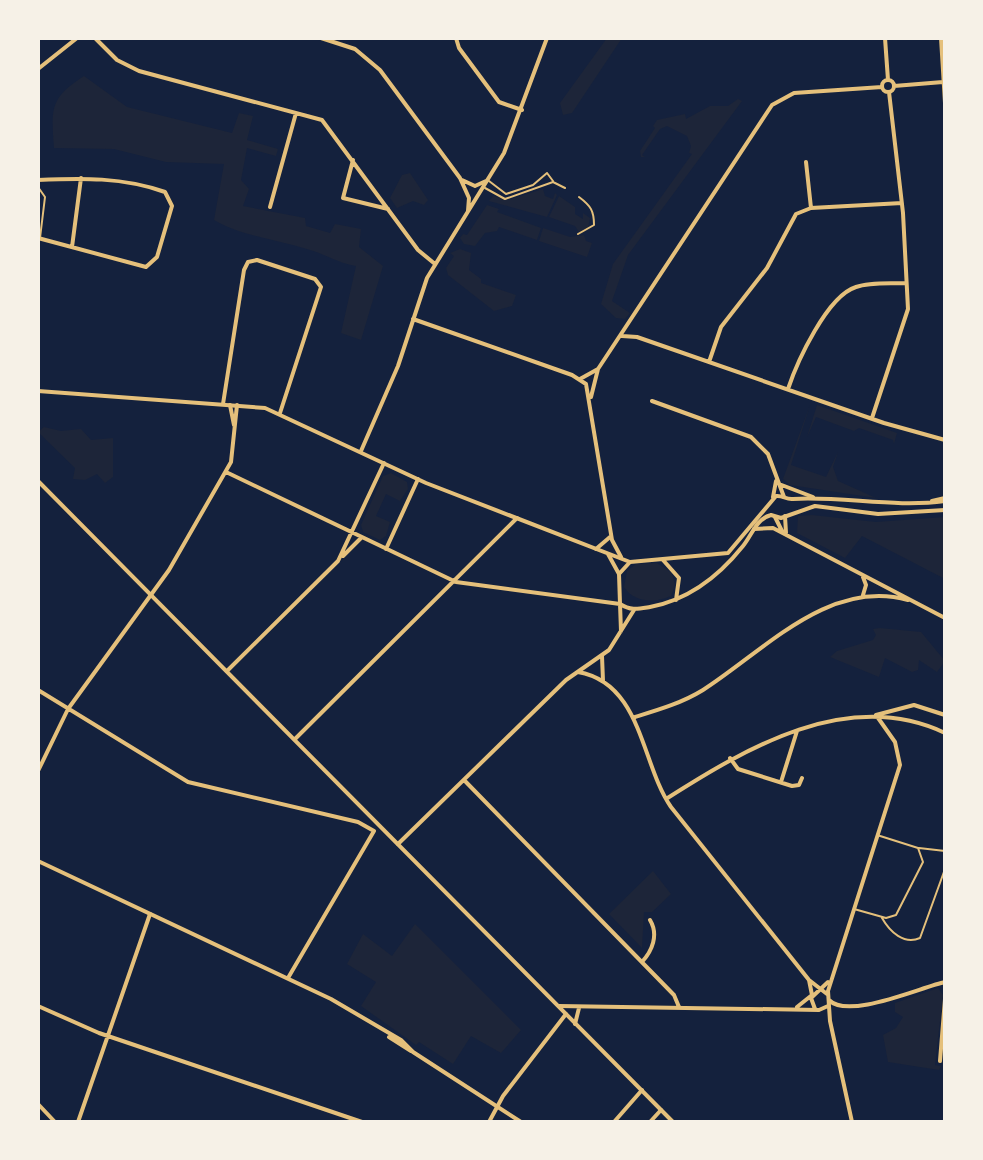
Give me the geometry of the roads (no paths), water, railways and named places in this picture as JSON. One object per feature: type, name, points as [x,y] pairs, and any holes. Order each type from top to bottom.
[{"type":"street","points":[[38,69],[77,38]]},
{"type":"street","points":[[95,38],[117,60],[139,71],[324,122],[418,250],[434,266]]},
{"type":"street","points":[[321,38],[355,49],[380,70],[478,199]]},
{"type":"street","points":[[456,38],[459,48],[499,102],[522,110]]},
{"type":"street","points":[[361,451],[389,388],[434,266],[490,179],[522,110],[547,38]]},
{"type":"street","points":[[885,38],[888,80],[894,86]]},
{"type":"street","points":[[941,38],[945,103]]},
{"type":"street","points":[[882,87],[888,80]]},
{"type":"street","points":[[872,419],[906,323],[902,203],[889,92],[894,86],[944,82]]},
{"type":"street","points":[[591,397],[598,369],[774,104],[794,93],[882,87],[889,92]]},
{"type":"street","points":[[270,207],[296,113]]},
{"type":"street","points":[[353,160],[343,198],[388,209]]},
{"type":"street","points":[[806,162],[811,208]]},
{"type":"street","points":[[38,180],[81,178],[159,190],[169,195],[172,206],[157,257],[150,266],[140,267],[39,238]]},
{"type":"street","points":[[72,247],[81,178]]},
{"type":"street","points":[[467,187],[490,179]]},
{"type":"street","points":[[466,217],[469,202],[467,187]]},
{"type":"street","points":[[709,362],[721,327],[771,263],[792,218],[811,208],[902,203]]},
{"type":"street","points":[[234,425],[226,404],[244,270],[248,262],[257,260],[315,279],[321,287],[280,413]]},
{"type":"street","points":[[788,389],[809,341],[847,292],[857,287],[906,283]]},
{"type":"street","points":[[413,319],[580,379],[589,388],[611,535],[621,557]]},
{"type":"street","points":[[628,326],[637,337]]},
{"type":"street","points":[[622,336],[637,337],[872,419],[945,440]]},
{"type":"street","points":[[580,379],[598,369]]},
{"type":"street","points":[[38,391],[226,404],[280,413],[418,479],[630,562],[725,554],[742,542],[763,518],[815,506],[878,514],[945,510]]},
{"type":"street","points":[[652,401],[746,434],[768,454],[786,498],[784,527],[790,538]]},
{"type":"street","points":[[38,771],[68,709],[176,559],[226,472],[234,453],[237,405]]},
{"type":"street","points":[[338,561],[384,463]]},
{"type":"street","points":[[226,472],[456,582],[620,604],[634,610],[676,600],[718,573],[768,508],[777,481]]},
{"type":"street","points":[[386,549],[418,479]]},
{"type":"street","points":[[38,481],[673,1122]]},
{"type":"street","points":[[777,481],[813,497]]},
{"type":"street","points":[[773,497],[813,497],[865,504],[945,500]]},
{"type":"street","points":[[768,508],[783,533]]},
{"type":"street","points":[[295,739],[517,518]]},
{"type":"street","points":[[754,529],[769,526],[945,618]]},
{"type":"street","points":[[604,551],[611,535]]},
{"type":"street","points":[[227,671],[361,538]]},
{"type":"street","points":[[604,551],[613,544]]},
{"type":"street","points":[[604,551],[619,574],[621,631]]},
{"type":"street","points":[[663,560],[679,578],[676,600]]},
{"type":"street","points":[[619,574],[630,562]]},
{"type":"street","points":[[861,574],[866,585],[861,596]]},
{"type":"street","points":[[635,717],[692,696],[814,613],[861,596],[908,600]]},
{"type":"street","points":[[398,844],[578,672],[602,656],[634,610]]},
{"type":"street","points":[[602,656],[603,681]]},
{"type":"street","points":[[578,672],[603,681],[635,717],[666,799],[809,980],[821,991],[852,1122]]},
{"type":"street","points":[[38,690],[188,782],[358,822],[374,831]]},
{"type":"street","points":[[666,799],[730,758],[797,730],[917,705],[945,715]]},
{"type":"street","points":[[876,715],[911,720],[945,733]]},
{"type":"street","points":[[830,1020],[825,1005],[828,981],[900,757],[895,742],[876,715]]},
{"type":"street","points":[[781,782],[797,730]]},
{"type":"street","points":[[730,758],[738,769],[795,787],[802,778]]},
{"type":"street","points":[[464,780],[674,995],[679,1007]]},
{"type":"street","points":[[358,822],[366,811]]},
{"type":"street","points":[[288,978],[380,825]]},
{"type":"street","points":[[38,861],[337,1002],[387,1035],[394,1044],[413,1052],[521,1122]]},
{"type":"street","points":[[78,1122],[150,914]]},
{"type":"street","points":[[642,962],[653,948],[650,920]]},
{"type":"street","points":[[809,980],[810,1001],[839,1008],[901,997],[945,982]]},
{"type":"street","points":[[815,983],[828,981]]},
{"type":"street","points":[[797,1007],[821,991],[828,981]]},
{"type":"street","points":[[940,1061],[945,999]]},
{"type":"street","points":[[557,1005],[576,1009],[825,1005],[839,1008]]},
{"type":"street","points":[[38,1006],[108,1036],[362,1122]]},
{"type":"street","points":[[830,1020],[839,1008]]},
{"type":"street","points":[[489,1122],[509,1087],[566,1015],[576,1009]]},
{"type":"street","points":[[575,1024],[576,1009]]},
{"type":"street","points":[[614,1122],[642,1090]]},
{"type":"street","points":[[38,1104],[55,1122]]},
{"type":"street","points":[[650,1122],[661,1110]]},
{"type":"lane","points":[[490,179],[506,194],[533,185],[547,173],[551,174],[553,182]]},
{"type":"lane","points":[[485,188],[505,199],[553,182],[565,188]]},
{"type":"lane","points":[[38,187],[45,197],[39,238]]},
{"type":"lane","points":[[578,234],[594,225],[592,209],[579,197]]},
{"type":"lane","points":[[877,835],[918,848],[945,851]]},
{"type":"lane","points":[[853,909],[882,917],[896,915],[917,880],[923,859],[918,848]]},
{"type":"lane","points":[[882,917],[897,936],[913,940],[920,938],[945,869]]}]
